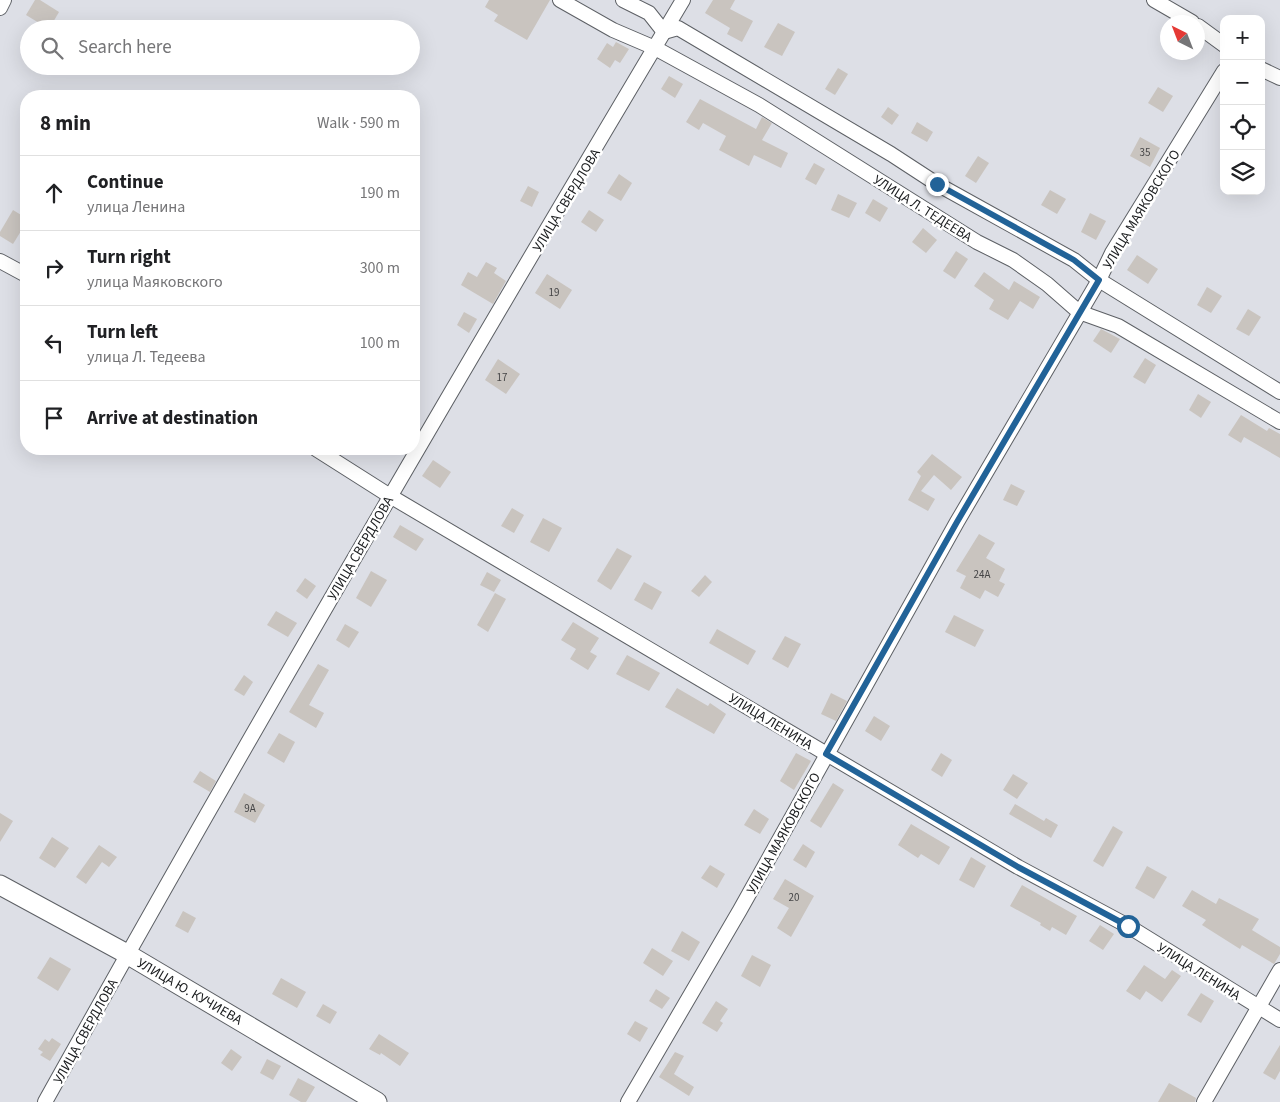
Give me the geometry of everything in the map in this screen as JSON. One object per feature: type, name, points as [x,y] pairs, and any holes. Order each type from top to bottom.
[{"type":"street","points":[[0,8],[4,0]]},
{"type":"street","name":"УЛИЦА Л. ТЕДЕЕВА","points":[[560,0],[613,30],[655,48],[759,105],[978,242],[1013,260],[1046,284],[1079,312],[1118,326],[1280,422]]},
{"type":"street","points":[[623,0],[649,13],[664,32]]},
{"type":"street","name":"УЛИЦА СВЕРДЛОВА","points":[[420,445],[683,0]]},
{"type":"street","points":[[1154,0],[1180,15]]},
{"type":"street","name":"УЛИЦА Л. ТЕДЕЕВА","points":[[664,32],[678,28],[891,154],[937,184],[1074,260],[1099,280],[1280,392]]},
{"type":"street","points":[[1205,31],[1220,42]]},
{"type":"street","points":[[1265,70],[1280,78]]},
{"type":"street","name":"УЛИЦА МАЯКОВСКОГО","points":[[628,1102],[740,910],[957,522],[1099,280],[1112,253],[1220,78]]},
{"type":"street","points":[[0,262],[20,272]]},
{"type":"street","name":"УЛИЦА ЛЕНИНА","points":[[325,455],[390,496],[1018,867],[1128,926],[1280,1020]]},
{"type":"street","name":"УЛИЦА СВЕРДЛОВА","points":[[45,1102],[127,954],[414,455]]},
{"type":"street","name":"УЛИЦА Ю. КУЧИЕВА","points":[[0,885],[127,954],[377,1102]]},
{"type":"street","points":[[1204,1102],[1280,970]]},
{"type":"building","points":[[35,0],[40,0],[59,12],[54,20],[34,20],[26,15]]},
{"type":"building","points":[[489,0],[550,0],[527,40],[494,21],[498,15],[485,7]]},
{"type":"building","points":[[713,0],[735,0],[730,9],[753,21],[742,42],[727,34],[730,28],[705,13]]},
{"type":"building","points":[[778,23],[795,32],[782,56],[764,47]]},
{"type":"building","points":[[616,42],[629,49],[620,63],[615,60],[610,68],[597,59],[607,43],[613,47]]},
{"type":"building","points":[[838,68],[848,74],[835,95],[825,89]]},
{"type":"building","points":[[669,76],[683,84],[675,98],[661,89]]},
{"type":"building","points":[[1158,87],[1173,96],[1163,112],[1148,103]]},
{"type":"building","points":[[700,99],[756,129],[762,117],[772,123],[762,140],[788,153],[781,168],[754,155],[749,166],[719,150],[726,136],[703,123],[699,130],[686,122]]},
{"type":"building","points":[[888,107],[899,115],[892,125],[881,117]]},
{"type":"building","points":[[917,122],[933,132],[927,142],[911,133]]},
{"type":"building","points":[[1140,137],[1160,148],[1150,167],[1130,156]]},
{"type":"building","points":[[978,156],[989,163],[976,183],[965,176]]},
{"type":"building","points":[[814,163],[825,169],[816,185],[805,179]]},
{"type":"building","points":[[619,174],[632,183],[621,201],[607,193]]},
{"type":"building","points":[[528,186],[539,192],[532,207],[520,201]]},
{"type":"building","points":[[1050,190],[1066,199],[1057,214],[1041,205]]},
{"type":"building","points":[[838,194],[857,203],[849,218],[831,210]]},
{"type":"building","points":[[873,199],[888,208],[880,222],[865,213]]},
{"type":"building","points":[[13,210],[20,214],[20,233],[13,244],[0,236],[0,232]]},
{"type":"building","points":[[589,210],[604,220],[596,232],[581,222]]},
{"type":"building","points":[[1090,213],[1106,221],[1096,240],[1081,232]]},
{"type":"building","points":[[923,228],[937,240],[926,253],[912,242]]},
{"type":"building","points":[[956,251],[968,259],[955,279],[943,271]]},
{"type":"building","points":[[1137,255],[1158,269],[1148,284],[1127,270]]},
{"type":"building","points":[[486,262],[497,268],[494,273],[506,281],[493,304],[461,285],[468,272],[477,277]]},
{"type":"building","points":[[984,272],[1009,290],[1014,281],[1040,297],[1033,309],[1020,301],[1008,320],[989,309],[994,300],[974,286]]},
{"type":"building","points":[[547,274],[572,290],[560,309],[535,293]]},
{"type":"building","points":[[1207,287],[1222,296],[1211,313],[1197,305]]},
{"type":"building","points":[[1248,309],[1261,317],[1249,336],[1236,329]]},
{"type":"building","points":[[464,312],[477,319],[469,333],[457,325]]},
{"type":"building","points":[[1101,329],[1120,339],[1111,353],[1093,341]]},
{"type":"building","points":[[1145,358],[1156,365],[1145,384],[1133,377]]},
{"type":"building","points":[[498,359],[520,374],[506,394],[485,380]]},
{"type":"building","points":[[1198,394],[1211,402],[1201,418],[1189,410]]},
{"type":"building","points":[[1241,415],[1267,431],[1269,428],[1280,434],[1280,458],[1244,437],[1241,443],[1228,435]]},
{"type":"building","points":[[932,454],[962,477],[951,490],[934,475],[921,491],[935,499],[928,511],[908,500],[921,476],[917,472]]},
{"type":"building","points":[[433,460],[451,472],[440,488],[422,476]]},
{"type":"building","points":[[1011,484],[1025,491],[1017,506],[1003,500]]},
{"type":"building","points":[[512,508],[524,515],[514,533],[501,526]]},
{"type":"building","points":[[543,518],[562,528],[549,552],[530,542]]},
{"type":"building","points":[[400,525],[424,539],[416,551],[393,537]]},
{"type":"building","points":[[979,534],[995,543],[986,558],[1005,569],[999,581],[1005,584],[998,597],[985,590],[980,599],[960,588],[966,576],[956,571]]},
{"type":"building","points":[[617,548],[632,556],[611,590],[597,581]]},
{"type":"building","points":[[371,571],[387,580],[371,607],[356,598]]},
{"type":"building","points":[[487,572],[501,580],[494,592],[480,585]]},
{"type":"building","points":[[705,575],[712,582],[699,597],[691,591]]},
{"type":"building","points":[[305,578],[316,586],[307,599],[296,591]]},
{"type":"building","points":[[644,582],[662,592],[652,610],[634,600]]},
{"type":"building","points":[[495,593],[506,599],[488,632],[477,625]]},
{"type":"building","points":[[276,611],[297,623],[288,637],[267,625]]},
{"type":"building","points":[[954,615],[984,630],[975,647],[945,632]]},
{"type":"building","points":[[573,622],[599,638],[590,652],[597,656],[588,670],[570,659],[576,649],[561,640]]},
{"type":"building","points":[[345,624],[359,632],[349,648],[336,640]]},
{"type":"building","points":[[717,629],[756,651],[748,665],[709,643]]},
{"type":"building","points":[[785,636],[801,644],[788,668],[772,659]]},
{"type":"building","points":[[627,655],[660,673],[649,691],[616,674]]},
{"type":"building","points":[[318,664],[329,670],[309,705],[324,713],[316,728],[289,712]]},
{"type":"building","points":[[244,675],[253,682],[244,696],[234,690]]},
{"type":"building","points":[[677,688],[708,706],[710,703],[726,714],[714,734],[665,707]]},
{"type":"building","points":[[831,693],[847,701],[836,721],[821,714]]},
{"type":"building","points":[[874,716],[890,726],[881,741],[865,731]]},
{"type":"building","points":[[279,733],[295,742],[284,763],[267,753]]},
{"type":"building","points":[[796,753],[811,761],[794,790],[780,781]]},
{"type":"building","points":[[941,753],[952,760],[942,777],[931,770]]},
{"type":"building","points":[[200,771],[216,781],[210,792],[193,782]]},
{"type":"building","points":[[1013,774],[1028,783],[1017,799],[1003,790]]},
{"type":"building","points":[[833,783],[844,790],[821,828],[810,821]]},
{"type":"building","points":[[244,793],[265,805],[255,823],[234,812]]},
{"type":"building","points":[[1015,804],[1044,821],[1046,818],[1058,825],[1051,838],[1009,814]]},
{"type":"building","points":[[754,809],[769,819],[760,834],[744,825]]},
{"type":"building","points":[[0,813],[13,821],[0,842]]},
{"type":"building","points":[[911,824],[950,847],[939,865],[921,854],[918,858],[898,845]]},
{"type":"building","points":[[1113,826],[1123,832],[1103,867],[1093,861]]},
{"type":"building","points":[[52,837],[69,848],[55,868],[39,858]]},
{"type":"building","points":[[803,844],[815,852],[806,868],[793,860]]},
{"type":"building","points":[[99,845],[117,857],[109,867],[102,862],[86,884],[76,877]]},
{"type":"building","points":[[971,857],[986,866],[974,888],[959,880]]},
{"type":"building","points":[[710,865],[725,874],[717,888],[701,878]]},
{"type":"building","points":[[1147,866],[1167,877],[1154,899],[1135,888]]},
{"type":"building","points":[[785,879],[814,896],[791,937],[777,928],[789,908],[773,899]]},
{"type":"building","points":[[1022,885],[1077,916],[1066,935],[1052,927],[1050,931],[1040,925],[1041,923],[1010,906]]},
{"type":"building","points":[[1192,890],[1216,904],[1219,898],[1259,919],[1252,930],[1280,947],[1280,954],[1274,964],[1242,945],[1240,949],[1202,925],[1206,920],[1182,906]]},
{"type":"building","points":[[183,911],[196,918],[188,933],[175,926]]},
{"type":"building","points":[[1100,925],[1114,934],[1103,950],[1089,941]]},
{"type":"building","points":[[682,931],[700,942],[689,961],[671,951]]},
{"type":"building","points":[[652,948],[673,961],[663,976],[643,963]]},
{"type":"building","points":[[752,955],[771,965],[760,987],[741,976]]},
{"type":"building","points":[[50,957],[71,969],[58,991],[37,978]]},
{"type":"building","points":[[1144,965],[1165,979],[1172,970],[1181,976],[1162,1002],[1146,991],[1140,1000],[1126,991]]},
{"type":"building","points":[[281,978],[306,992],[297,1008],[272,994]]},
{"type":"building","points":[[656,989],[670,998],[662,1009],[649,1001]]},
{"type":"building","points":[[1201,993],[1214,1001],[1201,1023],[1187,1015]]},
{"type":"building","points":[[716,1001],[728,1009],[720,1021],[723,1023],[717,1032],[702,1023]]},
{"type":"building","points":[[323,1004],[337,1012],[330,1024],[316,1016]]},
{"type":"building","points":[[635,1021],[648,1028],[640,1042],[627,1034]]},
{"type":"building","points":[[379,1034],[409,1053],[400,1066],[381,1053],[380,1055],[369,1049]]},
{"type":"building","points":[[52,1038],[61,1044],[50,1061],[40,1055],[43,1052],[38,1049],[45,1039],[49,1042]]},
{"type":"building","points":[[1280,1045],[1280,1071],[1275,1080],[1263,1073]]},
{"type":"building","points":[[231,1049],[242,1057],[232,1071],[221,1063]]},
{"type":"building","points":[[675,1052],[684,1056],[674,1074],[694,1087],[689,1096],[659,1077]]},
{"type":"building","points":[[267,1059],[281,1066],[273,1080],[260,1073]]},
{"type":"building","points":[[298,1078],[315,1087],[306,1102],[301,1102],[289,1095]]},
{"type":"building","points":[[1169,1083],[1196,1098],[1195,1102],[1158,1102]]},
{"type":"route","points":[[937,184],[1074,260],[1099,280],[957,522],[826,754],[1018,867],[1128,926]]}]
